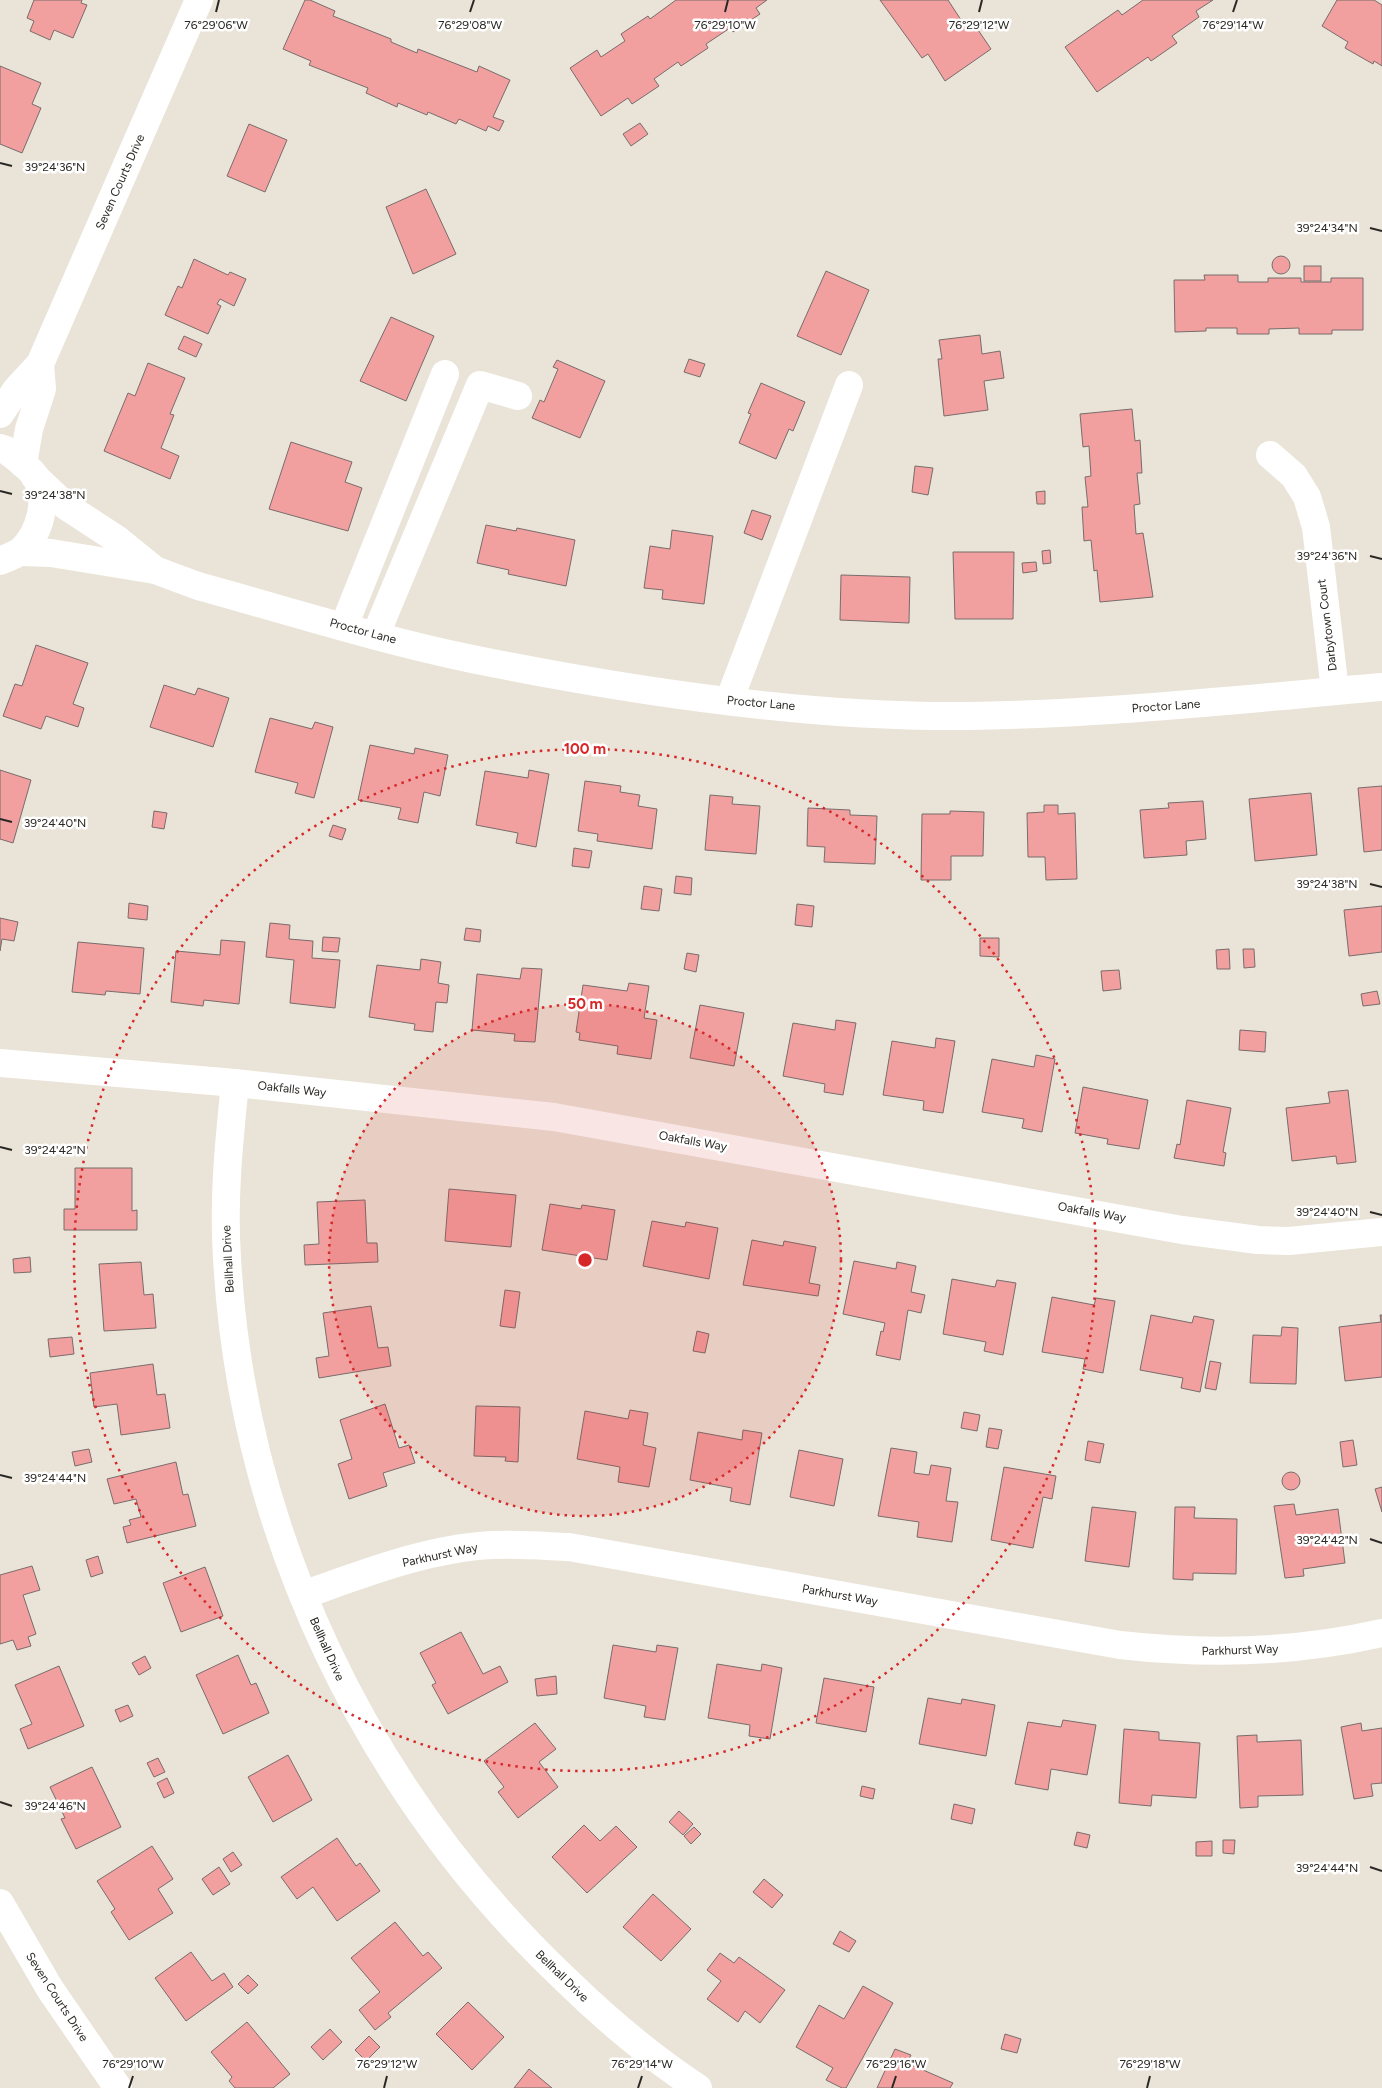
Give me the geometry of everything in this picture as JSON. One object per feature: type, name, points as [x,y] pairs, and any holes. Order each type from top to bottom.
[{"type":"street","name":"Seven Courts Drive","points":[[0,414],[16,390],[40,364],[199,0]]},
{"type":"street","name":"Seven Courts Drive","points":[[29,471],[29,429],[42,389],[40,364]]},
{"type":"street","points":[[344,626],[445,374]]},
{"type":"street","points":[[376,634],[480,384],[518,396]]},
{"type":"street","points":[[729,701],[849,385]]},
{"type":"street","name":"Proctor Lane","points":[[0,448],[6,450],[66,506],[118,540],[155,570]]},
{"type":"street","name":"Darbytown Court","points":[[1270,454],[1294,476],[1308,497],[1316,527],[1335,691]]},
{"type":"street","points":[[10,557],[38,527],[42,503],[29,471]]},
{"type":"street","name":"Proctor Lane","points":[[10,557],[51,553],[155,570],[198,586],[344,626],[479,660],[618,685],[729,701],[849,712],[966,716],[1145,708],[1382,687]]},
{"type":"street","name":"Oakfalls Way","points":[[0,1063],[235,1083],[554,1117],[1182,1230],[1289,1241],[1382,1232]]},
{"type":"street","name":"Bellhall Drive","points":[[235,1083],[226,1177],[225,1220],[229,1293],[250,1426],[276,1525],[303,1595],[344,1689],[376,1744],[433,1829],[478,1887],[526,1942],[602,2015],[676,2074],[698,2088]]},
{"type":"street","name":"Parkhurst Way","points":[[303,1595],[405,1561],[444,1552],[491,1545],[530,1545],[569,1547],[1120,1645],[1167,1650],[1211,1652],[1263,1650],[1339,1642],[1382,1633]]},
{"type":"street","name":"Seven Courts Drive","points":[[0,1903],[50,1989],[118,2088]]},
{"type":"building","points":[[34,0],[82,0],[81,3],[87,5],[73,38],[54,30],[50,40],[30,31],[34,21],[27,18]]},
{"type":"building","points":[[305,0],[310,0],[335,11],[333,16],[391,39],[391,42],[417,53],[418,49],[477,72],[479,66],[510,80],[493,117],[504,121],[499,131],[488,126],[486,131],[459,119],[456,124],[428,112],[427,115],[398,103],[397,107],[366,93],[368,88],[309,65],[311,61],[283,49]]},
{"type":"building","points":[[676,0],[767,0],[756,8],[760,14],[733,32],[730,28],[706,44],[708,48],[681,66],[678,62],[654,79],[659,86],[632,104],[628,98],[601,116],[570,68],[597,50],[601,57],[625,41],[621,34],[648,16],[650,19]]},
{"type":"building","points":[[880,0],[948,0],[965,26],[972,21],[991,49],[945,81],[928,54],[922,58]]},
{"type":"building","points":[[1143,0],[1213,0],[1196,11],[1199,17],[1172,36],[1177,43],[1151,61],[1148,57],[1097,92],[1065,47],[1118,10],[1122,15]]},
{"type":"building","points":[[1337,0],[1374,0],[1382,5],[1382,66],[1374,61],[1373,64],[1345,48],[1348,42],[1322,26]]},
{"type":"building","points":[[0,66],[41,83],[32,104],[41,108],[22,153],[0,144]]},
{"type":"building","points":[[640,123],[648,134],[631,146],[623,134]]},
{"type":"building","points":[[249,124],[287,140],[265,192],[227,176]]},
{"type":"building","points":[[426,189],[456,254],[413,274],[386,207]]},
{"type":"building","points":[[1281,256],[1287,259],[1290,265],[1287,271],[1281,274],[1275,271],[1272,265],[1275,259]]},
{"type":"building","points":[[194,259],[228,275],[230,272],[246,279],[234,306],[220,299],[217,304],[221,306],[208,334],[165,315],[178,286],[182,288]]},
{"type":"building","points":[[1304,266],[1321,266],[1321,281],[1304,281]]},
{"type":"building","points":[[826,271],[869,290],[841,355],[797,336]]},
{"type":"building","points":[[1204,275],[1238,275],[1238,282],[1268,282],[1268,278],[1301,278],[1301,282],[1331,282],[1331,278],[1363,278],[1363,330],[1332,330],[1332,334],[1299,334],[1299,328],[1269,329],[1269,334],[1237,334],[1237,328],[1206,328],[1206,331],[1175,332],[1174,280],[1205,280]]},
{"type":"building","points":[[391,317],[434,336],[406,401],[360,381]]},
{"type":"building","points":[[980,335],[982,354],[1000,351],[1004,378],[984,381],[988,410],[944,416],[938,359],[942,359],[939,340]]},
{"type":"building","points":[[184,336],[202,344],[196,357],[178,349]]},
{"type":"building","points":[[689,359],[705,364],[700,377],[684,372]]},
{"type":"building","points":[[557,360],[605,381],[580,438],[532,418],[540,400],[544,402],[558,369],[553,367]]},
{"type":"building","points":[[148,363],[185,378],[170,414],[174,415],[161,448],[179,456],[170,479],[104,451],[128,393],[135,396]]},
{"type":"building","points":[[761,383],[805,402],[793,431],[789,429],[776,459],[739,443],[751,414],[748,413]]},
{"type":"building","points":[[1132,409],[1135,441],[1140,440],[1142,473],[1137,473],[1140,504],[1134,505],[1136,534],[1143,533],[1153,597],[1100,602],[1097,570],[1094,571],[1091,540],[1084,541],[1082,507],[1088,507],[1085,477],[1091,476],[1089,446],[1083,447],[1080,414]]},
{"type":"building","points":[[291,442],[352,462],[345,482],[362,488],[348,531],[269,509]]},
{"type":"building","points":[[915,466],[933,468],[928,495],[912,492]]},
{"type":"building","points":[[1045,491],[1045,504],[1037,504],[1036,492]]},
{"type":"building","points":[[752,510],[771,516],[762,540],[744,533]]},
{"type":"building","points":[[486,525],[516,531],[517,528],[575,540],[566,586],[508,574],[509,570],[477,563]]},
{"type":"building","points":[[672,530],[713,536],[704,604],[662,599],[663,590],[644,588],[650,546],[670,549]]},
{"type":"building","points":[[1050,550],[1051,563],[1043,564],[1042,551]]},
{"type":"building","points":[[953,552],[1014,552],[1013,619],[955,619]]},
{"type":"building","points":[[1036,562],[1037,571],[1023,573],[1022,563]]},
{"type":"building","points":[[841,575],[910,577],[909,623],[840,620]]},
{"type":"building","points":[[36,645],[88,663],[73,704],[84,708],[78,727],[46,716],[41,729],[3,716],[15,684],[22,686]]},
{"type":"building","points":[[164,685],[195,695],[198,688],[229,698],[213,747],[150,727]]},
{"type":"building","points":[[270,718],[312,729],[315,722],[333,727],[314,798],[295,793],[298,783],[255,772]]},
{"type":"building","points":[[370,745],[414,754],[415,748],[448,755],[440,796],[424,792],[418,823],[398,819],[401,808],[358,800]]},
{"type":"building","points":[[0,770],[31,780],[13,843],[0,839]]},
{"type":"building","points":[[529,770],[549,774],[536,847],[516,843],[518,833],[476,825],[485,771],[528,778]]},
{"type":"building","points":[[585,781],[621,786],[620,792],[640,795],[638,806],[657,809],[652,849],[597,841],[598,834],[578,831]]},
{"type":"building","points":[[1382,786],[1382,850],[1364,852],[1358,788]]},
{"type":"building","points":[[1311,793],[1317,855],[1255,861],[1249,799]]},
{"type":"building","points":[[710,795],[733,797],[732,804],[760,806],[756,854],[705,850]]},
{"type":"building","points":[[1203,801],[1206,839],[1186,841],[1187,855],[1144,858],[1140,810],[1169,808],[1168,803]]},
{"type":"building","points":[[1044,805],[1058,805],[1058,814],[1075,813],[1077,879],[1046,880],[1045,857],[1028,857],[1027,813],[1044,812]]},
{"type":"building","points":[[808,808],[850,810],[850,815],[877,816],[875,864],[824,862],[825,847],[807,846]]},
{"type":"building","points":[[154,811],[167,813],[164,829],[152,827]]},
{"type":"building","points":[[950,811],[984,812],[983,856],[951,856],[951,880],[921,880],[922,814],[950,814]]},
{"type":"building","points":[[333,825],[346,829],[342,840],[329,836]]},
{"type":"building","points":[[574,848],[592,851],[589,868],[572,866]]},
{"type":"building","points":[[676,876],[692,878],[691,895],[674,893]]},
{"type":"building","points":[[644,886],[662,889],[659,911],[641,909]]},
{"type":"building","points":[[129,903],[148,906],[147,920],[128,918]]},
{"type":"building","points":[[797,904],[814,906],[812,927],[795,925]]},
{"type":"building","points":[[1382,906],[1382,952],[1349,956],[1344,910]]},
{"type":"building","points":[[0,918],[18,922],[14,941],[2,939],[0,951]]},
{"type":"building","points":[[270,923],[290,925],[289,939],[313,941],[312,958],[340,960],[335,1008],[290,1003],[294,960],[266,957]]},
{"type":"building","points":[[466,928],[481,930],[480,942],[464,940]]},
{"type":"building","points":[[323,937],[340,938],[338,952],[322,951]]},
{"type":"building","points":[[980,938],[999,938],[999,957],[980,956]]},
{"type":"building","points":[[221,940],[245,942],[239,1004],[204,1000],[203,1006],[171,1002],[176,951],[220,955]]},
{"type":"building","points":[[78,942],[144,948],[140,994],[106,991],[105,995],[72,992]]},
{"type":"building","points":[[1229,949],[1230,969],[1217,969],[1216,950]]},
{"type":"building","points":[[1243,949],[1254,949],[1255,967],[1244,968]]},
{"type":"building","points":[[687,953],[699,955],[696,972],[684,969]]},
{"type":"building","points":[[421,959],[441,962],[438,983],[449,985],[447,1003],[436,1002],[433,1032],[414,1030],[415,1024],[369,1017],[377,965],[420,970]]},
{"type":"building","points":[[522,968],[542,969],[535,1042],[514,1041],[515,1034],[472,1030],[477,974],[520,979]]},
{"type":"building","points":[[1119,970],[1121,989],[1103,991],[1101,971]]},
{"type":"building","points":[[629,983],[649,986],[644,1018],[657,1020],[651,1059],[617,1054],[618,1046],[579,1040],[580,1033],[576,1032],[583,985],[627,991]]},
{"type":"building","points":[[1377,991],[1380,1004],[1363,1006],[1361,994]]},
{"type":"building","points":[[700,1005],[744,1013],[734,1066],[690,1058]]},
{"type":"building","points":[[836,1020],[856,1023],[843,1095],[824,1092],[825,1084],[783,1076],[793,1023],[835,1030]]},
{"type":"building","points":[[1240,1030],[1266,1032],[1265,1052],[1239,1050]]},
{"type":"building","points":[[936,1038],[955,1041],[943,1113],[923,1110],[924,1101],[883,1095],[892,1041],[935,1048]]},
{"type":"building","points":[[1036,1055],[1055,1059],[1042,1132],[1022,1128],[1024,1119],[982,1112],[992,1059],[1034,1067]]},
{"type":"building","points":[[1083,1087],[1148,1100],[1139,1149],[1107,1144],[1108,1139],[1075,1133]]},
{"type":"building","points":[[1348,1090],[1356,1162],[1337,1164],[1336,1156],[1292,1161],[1286,1108],[1330,1103],[1328,1092]]},
{"type":"building","points":[[1187,1100],[1231,1108],[1223,1152],[1226,1153],[1224,1166],[1174,1158],[1177,1144],[1180,1145]]},
{"type":"building","points":[[75,1168],[132,1168],[132,1211],[137,1210],[137,1230],[64,1230],[64,1209],[75,1209]]},
{"type":"building","points":[[449,1189],[516,1195],[511,1247],[445,1241]]},
{"type":"building","points":[[365,1200],[367,1243],[377,1243],[378,1262],[305,1265],[304,1245],[319,1244],[317,1202]]},
{"type":"building","points":[[550,1204],[581,1209],[582,1205],[615,1210],[607,1260],[542,1250]]},
{"type":"building","points":[[652,1221],[685,1227],[686,1222],[718,1228],[709,1279],[643,1266]]},
{"type":"building","points":[[752,1240],[783,1246],[784,1241],[816,1247],[809,1283],[820,1285],[818,1296],[743,1285]]},
{"type":"building","points":[[30,1257],[31,1272],[14,1273],[13,1259]]},
{"type":"building","points":[[854,1261],[896,1269],[897,1262],[916,1266],[911,1292],[925,1295],[921,1313],[908,1310],[900,1360],[876,1355],[881,1331],[883,1332],[885,1323],[843,1314]]},
{"type":"building","points":[[141,1262],[144,1295],[153,1294],[156,1328],[104,1331],[99,1264]]},
{"type":"building","points":[[952,1279],[995,1287],[997,1280],[1016,1283],[1003,1355],[984,1351],[986,1342],[943,1334]]},
{"type":"building","points":[[505,1290],[520,1292],[515,1328],[500,1326]]},
{"type":"building","points":[[1052,1297],[1094,1305],[1096,1298],[1115,1301],[1103,1373],[1083,1369],[1085,1359],[1042,1352]]},
{"type":"building","points":[[371,1306],[378,1348],[388,1347],[391,1366],[319,1378],[316,1358],[329,1356],[323,1313]]},
{"type":"building","points":[[1151,1315],[1192,1323],[1194,1316],[1214,1320],[1200,1392],[1181,1388],[1183,1378],[1140,1370]]},
{"type":"building","points":[[1380,1315],[1382,1315],[1382,1377],[1345,1381],[1339,1327],[1381,1322]]},
{"type":"building","points":[[1282,1327],[1298,1328],[1296,1384],[1250,1383],[1253,1335],[1281,1336]]},
{"type":"building","points":[[697,1331],[709,1334],[705,1353],[693,1351]]},
{"type":"building","points":[[72,1337],[74,1354],[50,1357],[48,1339]]},
{"type":"building","points":[[1210,1361],[1221,1363],[1216,1390],[1205,1388]]},
{"type":"building","points":[[153,1364],[157,1395],[165,1394],[170,1428],[121,1435],[117,1404],[94,1407],[90,1373]]},
{"type":"building","points":[[385,1404],[399,1448],[409,1445],[415,1463],[383,1473],[387,1486],[349,1499],[338,1464],[352,1459],[340,1420]]},
{"type":"building","points":[[476,1406],[520,1407],[518,1462],[505,1461],[506,1457],[474,1456]]},
{"type":"building","points":[[630,1410],[648,1413],[643,1445],[656,1448],[649,1487],[618,1482],[620,1467],[577,1459],[585,1411],[628,1419]]},
{"type":"building","points":[[964,1412],[980,1415],[977,1431],[961,1428]]},
{"type":"building","points":[[989,1428],[1002,1430],[998,1449],[986,1447]]},
{"type":"building","points":[[743,1430],[762,1433],[750,1505],[730,1501],[732,1488],[690,1480],[698,1432],[742,1440]]},
{"type":"building","points":[[1353,1440],[1357,1465],[1343,1467],[1340,1442]]},
{"type":"building","points":[[1088,1441],[1104,1444],[1100,1463],[1085,1460]]},
{"type":"building","points":[[891,1448],[917,1452],[914,1473],[929,1475],[931,1465],[951,1468],[946,1501],[958,1502],[952,1542],[917,1537],[919,1522],[878,1516]]},
{"type":"building","points":[[89,1449],[92,1462],[75,1466],[72,1452]]},
{"type":"building","points":[[799,1450],[843,1459],[834,1506],[790,1497]]},
{"type":"building","points":[[176,1462],[183,1495],[188,1494],[196,1526],[127,1543],[123,1527],[131,1525],[129,1520],[141,1517],[136,1499],[114,1504],[107,1479]]},
{"type":"building","points":[[1004,1467],[1056,1476],[1052,1499],[1043,1497],[1033,1548],[991,1540]]},
{"type":"building","points":[[1287,1472],[1295,1472],[1300,1477],[1298,1488],[1287,1490],[1282,1485],[1282,1477]]},
{"type":"building","points":[[1382,1487],[1382,1512],[1375,1489]]},
{"type":"building","points":[[1294,1504],[1296,1515],[1338,1509],[1345,1563],[1303,1569],[1304,1576],[1285,1578],[1274,1506]]},
{"type":"building","points":[[1092,1507],[1136,1512],[1129,1567],[1085,1561]]},
{"type":"building","points":[[1175,1507],[1195,1507],[1194,1518],[1237,1519],[1236,1574],[1193,1573],[1193,1580],[1173,1579]]},
{"type":"building","points":[[98,1556],[103,1573],[91,1577],[86,1560]]},
{"type":"building","points":[[32,1566],[40,1590],[23,1595],[36,1634],[28,1637],[31,1646],[17,1650],[13,1640],[0,1644],[0,1575]]},
{"type":"building","points":[[205,1567],[223,1616],[181,1632],[163,1583]]},
{"type":"building","points":[[461,1632],[483,1674],[500,1666],[508,1682],[448,1714],[432,1685],[436,1683],[420,1653]]},
{"type":"building","points":[[613,1645],[656,1652],[657,1645],[678,1648],[665,1720],[644,1717],[646,1706],[604,1698]]},
{"type":"building","points":[[238,1655],[251,1685],[256,1683],[269,1713],[223,1734],[196,1675]]},
{"type":"building","points":[[145,1656],[151,1668],[139,1675],[132,1663]]},
{"type":"building","points":[[717,1664],[761,1671],[762,1664],[782,1668],[770,1739],[749,1736],[750,1725],[708,1718]]},
{"type":"building","points":[[59,1666],[84,1726],[28,1749],[20,1729],[32,1724],[15,1685]]},
{"type":"building","points":[[556,1676],[557,1694],[537,1696],[535,1679]]},
{"type":"building","points":[[824,1678],[874,1687],[866,1732],[816,1723]]},
{"type":"building","points":[[928,1698],[961,1704],[962,1699],[995,1705],[986,1756],[919,1744]]},
{"type":"building","points":[[128,1705],[133,1716],[120,1722],[115,1710]]},
{"type":"building","points":[[1063,1720],[1096,1725],[1087,1775],[1051,1769],[1048,1790],[1015,1784],[1028,1722],[1061,1727]]},
{"type":"building","points":[[535,1723],[556,1749],[539,1762],[558,1787],[518,1818],[498,1792],[504,1787],[484,1761]]},
{"type":"building","points":[[1361,1723],[1362,1731],[1382,1728],[1382,1783],[1371,1784],[1373,1796],[1354,1799],[1341,1727]]},
{"type":"building","points":[[1124,1729],[1159,1732],[1159,1740],[1200,1743],[1196,1798],[1152,1795],[1151,1806],[1119,1803]]},
{"type":"building","points":[[1257,1735],[1257,1742],[1301,1740],[1303,1795],[1258,1796],[1258,1807],[1240,1808],[1237,1736]]},
{"type":"building","points":[[288,1755],[312,1800],[273,1822],[248,1777]]},
{"type":"building","points":[[158,1758],[165,1772],[154,1777],[147,1763]]},
{"type":"building","points":[[92,1767],[121,1827],[76,1849],[61,1819],[65,1818],[50,1787]]},
{"type":"building","points":[[167,1778],[174,1793],[164,1798],[157,1783]]},
{"type":"building","points":[[862,1786],[875,1789],[873,1799],[860,1796]]},
{"type":"building","points":[[954,1804],[975,1809],[972,1824],[951,1819]]},
{"type":"building","points":[[679,1811],[693,1824],[683,1835],[669,1822]]},
{"type":"building","points":[[584,1825],[600,1841],[616,1826],[637,1847],[587,1893],[552,1857]]},
{"type":"building","points":[[694,1827],[701,1834],[691,1844],[684,1836]]},
{"type":"building","points":[[1077,1832],[1090,1835],[1087,1848],[1074,1845]]},
{"type":"building","points":[[337,1838],[356,1866],[360,1863],[380,1891],[337,1921],[313,1887],[297,1899],[281,1877]]},
{"type":"building","points":[[1223,1840],[1235,1840],[1234,1854],[1223,1853]]},
{"type":"building","points":[[1212,1841],[1212,1856],[1196,1856],[1196,1842]]},
{"type":"building","points":[[152,1846],[173,1879],[158,1889],[173,1913],[129,1940],[111,1912],[115,1909],[97,1881]]},
{"type":"building","points":[[233,1852],[242,1865],[231,1872],[223,1859]]},
{"type":"building","points":[[219,1867],[230,1884],[213,1895],[202,1879]]},
{"type":"building","points":[[764,1879],[783,1895],[772,1908],[753,1892]]},
{"type":"building","points":[[653,1894],[691,1929],[661,1961],[623,1927]]},
{"type":"building","points":[[395,1922],[423,1956],[428,1952],[442,1968],[388,2013],[391,2017],[375,2030],[359,2010],[380,1992],[351,1958]]},
{"type":"building","points":[[840,1931],[856,1941],[849,1952],[833,1944]]},
{"type":"building","points":[[191,1952],[212,1981],[224,1973],[233,1987],[186,2021],[155,1978]]},
{"type":"building","points":[[720,1953],[734,1963],[739,1957],[785,1990],[760,2023],[745,2011],[738,2022],[707,1999],[721,1981],[707,1970]]},
{"type":"building","points":[[248,1975],[258,1985],[248,1994],[238,1984]]},
{"type":"building","points":[[863,1986],[893,2003],[846,2088],[842,2088],[826,2080],[833,2068],[796,2047],[819,2005],[844,2019]]},
{"type":"building","points":[[468,2002],[504,2037],[472,2070],[436,2034]]},
{"type":"building","points":[[247,2022],[290,2074],[273,2088],[235,2088],[229,2081],[232,2077],[211,2052]]},
{"type":"building","points":[[330,2029],[342,2042],[323,2060],[311,2047]]},
{"type":"building","points":[[1005,2034],[1021,2039],[1017,2053],[1001,2049]]},
{"type":"building","points":[[369,2036],[380,2047],[366,2061],[355,2050]]},
{"type":"building","points":[[895,2049],[911,2055],[907,2063],[953,2083],[950,2088],[877,2088]]},
{"type":"building","points":[[529,2069],[552,2088],[514,2088]]}]
